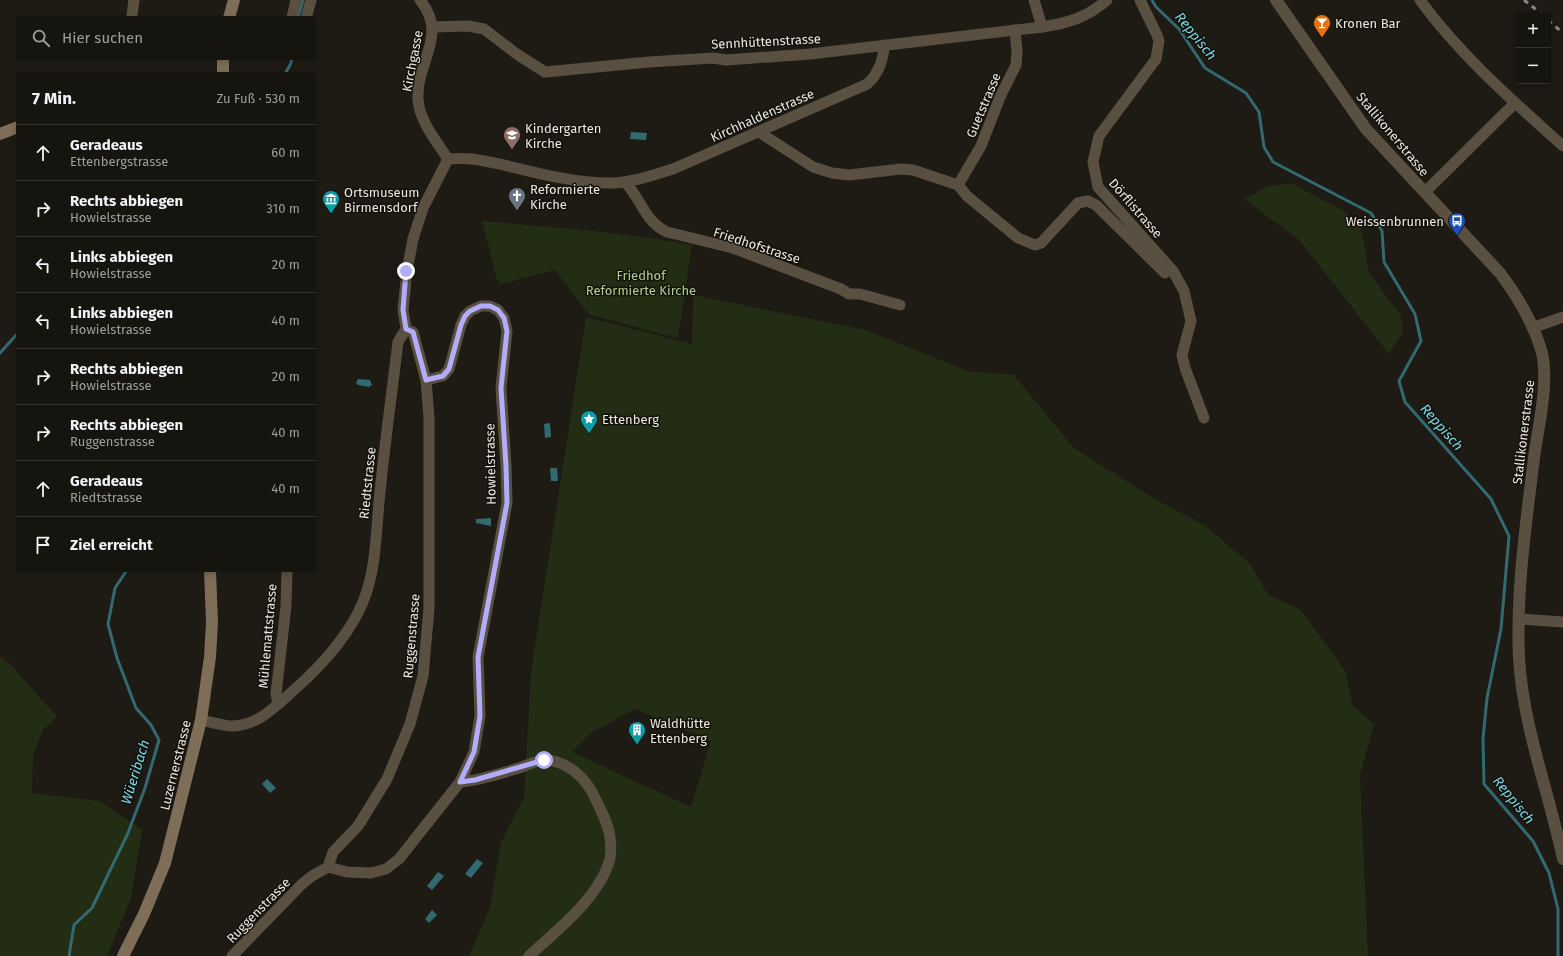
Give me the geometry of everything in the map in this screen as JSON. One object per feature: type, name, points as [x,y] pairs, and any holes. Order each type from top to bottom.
[{"type":"main road","points":[[230,16],[234,0]]},
{"type":"main road","points":[[223,60],[223,72]]},
{"type":"main road","points":[[0,134],[16,128]]},
{"type":"main road","name":"Luzernerstrasse","points":[[122,956],[144,914],[165,863],[201,720],[210,657],[212,623],[210,572]]},
{"type":"street","points":[[132,16],[134,0]]},
{"type":"street","points":[[292,16],[296,0]]},
{"type":"street","points":[[307,16],[311,0]]},
{"type":"street","name":"Kirchgasse","points":[[420,0],[429,12],[433,27],[418,98],[423,117],[448,159]]},
{"type":"street","points":[[1034,0],[1042,27]]},
{"type":"street","name":"Sennhüttenstrasse","points":[[433,27],[468,26],[484,29],[518,55],[545,72],[664,61],[713,58],[726,60],[794,55],[1042,27],[1073,21],[1087,14],[1107,0]]},
{"type":"street","name":"Dörflistrasse","points":[[1140,0],[1159,42],[1156,59],[1100,136],[1094,162],[1098,187],[1173,272],[1184,291],[1191,321],[1182,355],[1185,368],[1204,418]]},
{"type":"street","name":"Stallikonerstrasse","points":[[1276,0],[1366,129],[1500,273],[1522,304],[1542,354],[1544,381],[1523,545],[1519,619],[1519,658],[1530,731],[1563,858]]},
{"type":"street","points":[[1420,0],[1446,32],[1502,92],[1563,146]]},
{"type":"street","name":"Guetstrasse","points":[[958,185],[981,146],[1000,97],[1016,65],[1017,52],[1015,30]]},
{"type":"street","name":"Kirchhaldenstrasse","points":[[625,182],[673,169],[868,83],[874,76],[879,66],[884,53],[884,45]]},
{"type":"street","points":[[1425,192],[1515,102]]},
{"type":"street","points":[[759,132],[814,167],[832,173],[850,175],[901,169],[913,170],[958,185],[967,196],[1018,238],[1034,245],[1041,243],[1078,203],[1088,202],[1096,205],[1165,273]]},
{"type":"street","points":[[406,329],[403,310],[406,271],[413,239],[424,208],[448,159],[477,159],[575,180],[612,183],[625,182]]},
{"type":"street","name":"Friedhofstrasse","points":[[625,182],[634,192],[650,221],[658,228],[667,232],[733,248],[841,289],[849,294],[860,294],[900,305]]},
{"type":"street","name":"Howielstrasse","points":[[426,380],[443,376],[449,369],[461,325],[465,316],[470,311],[481,306],[490,306],[498,310],[504,318],[507,331],[501,388],[507,503],[478,657],[480,716],[474,752],[460,782]]},
{"type":"street","points":[[1532,328],[1563,317]]},
{"type":"street","name":"Ruggenstrasse","points":[[232,956],[302,884],[312,876],[328,867],[333,852],[358,826],[387,779],[410,724],[423,676],[429,608],[429,418],[426,380],[413,332],[406,329]]},
{"type":"street","name":"Riedtstrasse","points":[[201,720],[230,726],[257,721],[308,678],[328,656],[348,631],[363,603],[372,576],[385,446],[398,342],[406,329]]},
{"type":"street","name":"Mühlemattstrasse","points":[[278,704],[276,694],[286,606],[287,572]]},
{"type":"street","points":[[1519,619],[1563,622]]},
{"type":"street","points":[[328,867],[347,872],[371,873],[386,869],[400,858],[460,782],[475,780],[544,760],[561,763],[572,768],[582,778],[592,792],[607,824],[610,837],[609,864],[596,889],[586,902],[529,956]]},
{"type":"green space","points":[[1291,183],[1344,211],[1360,226],[1369,273],[1401,316],[1403,332],[1389,354],[1299,240],[1244,199],[1268,186]]},
{"type":"green space","name":"Friedhof Reformierte Kirche","points":[[481,219],[482,221],[614,233],[692,245],[678,338],[589,315],[555,270],[500,284],[497,279]]},
{"type":"green space","points":[[693,295],[866,330],[968,371],[1014,375],[1073,447],[1151,497],[1206,526],[1250,564],[1268,595],[1301,610],[1345,671],[1353,706],[1374,724],[1360,775],[1368,956],[469,956],[490,908],[501,842],[524,798],[531,672],[586,317],[692,344]],"holes":[[[635,709],[711,741],[691,807],[572,752],[591,733]]]},
{"type":"green space","points":[[0,656],[11,665],[57,717],[43,730],[33,755],[32,793],[100,801],[142,830],[131,898],[107,956],[0,956]]},
{"type":"water","points":[[631,132],[647,133],[646,140],[630,139]]},
{"type":"water","points":[[358,379],[370,380],[372,385],[369,387],[358,385],[356,383]]},
{"type":"water","points":[[550,423],[551,437],[545,438],[544,424]]},
{"type":"water","points":[[550,468],[557,468],[558,481],[551,481]]},
{"type":"water","points":[[491,518],[491,526],[476,523],[476,519]]},
{"type":"water","points":[[267,779],[276,788],[270,793],[262,784]]},
{"type":"water","points":[[477,859],[483,863],[471,878],[465,874]]},
{"type":"water","points":[[438,872],[444,876],[432,890],[427,886]]},
{"type":"water","points":[[432,910],[437,915],[429,923],[425,919]]},
{"type":"waterway","name":"Wüeribach","points":[[299,16],[303,0]]},
{"type":"waterway","name":"Reppisch","points":[[1152,0],[1156,7],[1179,29],[1205,68],[1246,93],[1259,112],[1264,147],[1273,162],[1371,213],[1382,231],[1384,262],[1415,314],[1421,341],[1399,381],[1405,402],[1491,499],[1509,536],[1501,629],[1487,698],[1483,739],[1484,784],[1533,841],[1549,873],[1558,909],[1558,956]]},
{"type":"waterway","name":"Wüeribach","points":[[286,72],[292,60]]},
{"type":"waterway","points":[[0,353],[16,335]]},
{"type":"waterway","name":"Wüeribach","points":[[69,956],[74,925],[92,908],[128,833],[145,788],[159,740],[151,725],[136,708],[117,658],[108,624],[115,588],[126,572]]},
{"type":"railway","points":[[1524,0],[1539,12]]},
{"type":"railway","points":[[1551,23],[1563,33]]},
{"type":"place","name":"Kronen Bar","points":[[1322,38]]},
{"type":"place","name":"Kindergarten Kirche","points":[[512,150]]},
{"type":"place","name":"Reformierte Kirche","points":[[517,211]]},
{"type":"place","name":"Ortsmuseum Birmensdorf","points":[[331,214]]},
{"type":"place","name":"Weissenbrunnen","points":[[1457,236]]},
{"type":"place","name":"Ettenberg","points":[[589,434]]},
{"type":"place","name":"Waldhütte Ettenberg","points":[[637,745]]},
{"type":"route","points":[[406,271],[403,310],[406,329],[413,332],[426,380],[443,376],[449,369],[461,325],[465,316],[470,311],[481,306],[490,306],[498,310],[504,318],[507,331],[501,388],[507,503],[478,657],[480,716],[474,752],[460,782],[475,780],[544,760]]}]
